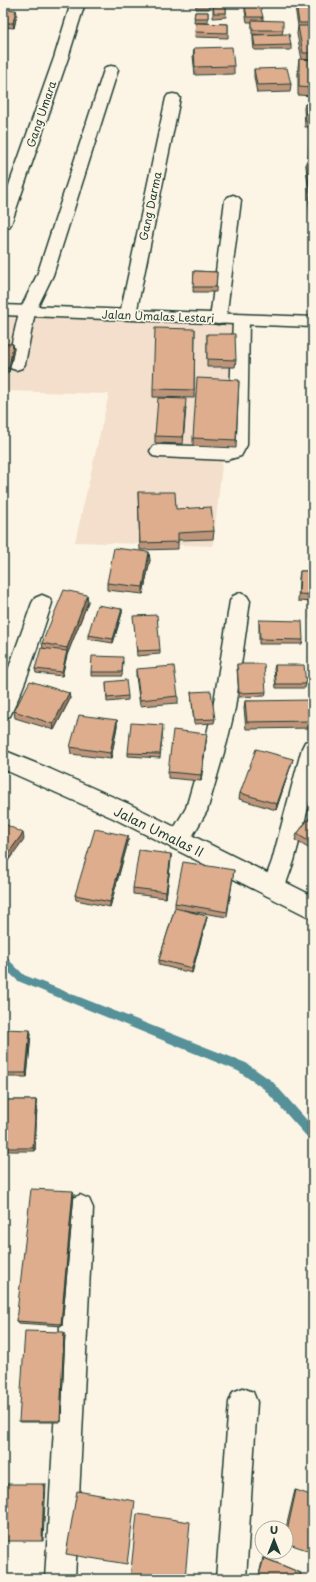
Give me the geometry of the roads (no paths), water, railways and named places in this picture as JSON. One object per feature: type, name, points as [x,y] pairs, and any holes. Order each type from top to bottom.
[{"type":"street","name":"Gang Umara","points":[[3,224],[61,58],[78,3]]},
{"type":"street","points":[[16,364],[27,312],[44,275],[111,70]]},
{"type":"street","name":"Gang Darma","points":[[128,314],[173,98]]},
{"type":"street","points":[[218,318],[232,200]]},
{"type":"street","name":"Jalan Umalas Lestari","points":[[3,310],[313,322]]},
{"type":"street","points":[[159,451],[227,454],[236,451],[238,445],[242,320]]},
{"type":"street","points":[[178,840],[196,811],[216,742],[224,708],[240,601]]},
{"type":"street","points":[[3,710],[18,673],[42,603]]},
{"type":"street","points":[[274,888],[283,861],[313,748]]},
{"type":"street","name":"Jalan Umalas II","points":[[3,759],[57,781],[313,908]]},
{"type":"street","points":[[60,1579],[80,1208]]},
{"type":"street","points":[[231,1579],[243,1402]]},
{"type":"waterway","points":[[3,960],[21,978],[242,1067],[268,1085],[313,1135]]}]
